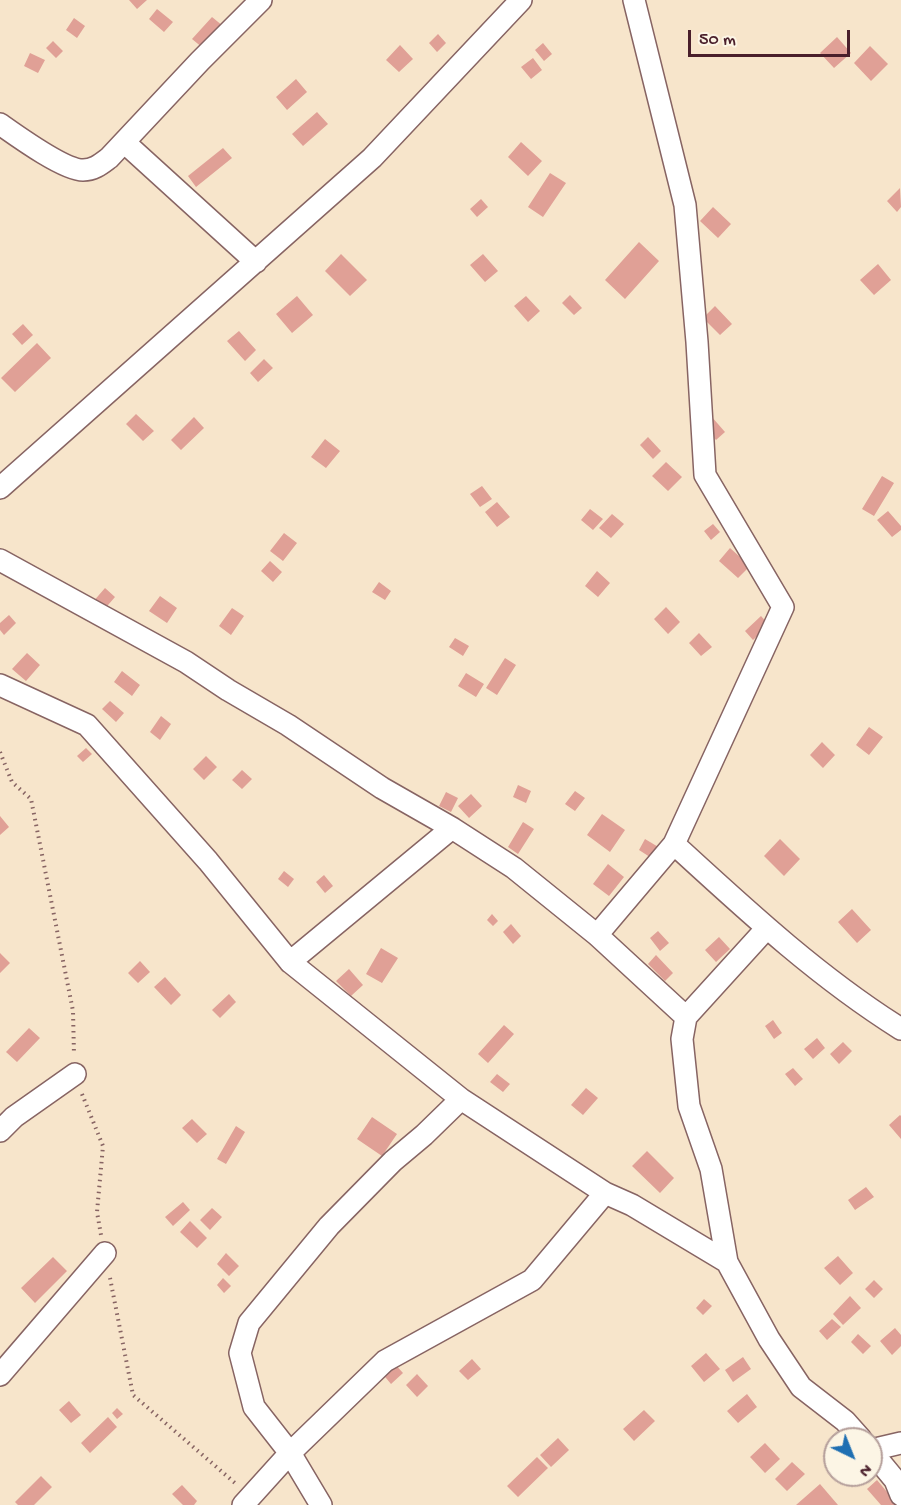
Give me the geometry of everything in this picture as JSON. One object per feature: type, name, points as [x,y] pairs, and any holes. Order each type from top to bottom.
[{"type":"street","points":[[0,124],[23,141],[68,166],[83,170],[101,164],[261,0]]},
{"type":"street","points":[[0,488],[372,158],[521,0]]},
{"type":"street","points":[[597,935],[674,844],[783,607],[705,475],[697,342],[685,205],[634,0]]},
{"type":"street","points":[[124,142],[256,262]]},
{"type":"street","points":[[0,560],[186,662],[228,690],[288,724],[382,789],[452,828],[514,868],[597,935],[686,1017]]},
{"type":"street","points":[[0,685],[87,725],[208,861],[290,962],[461,1099],[604,1192],[632,1205],[727,1262]]},
{"type":"street","points":[[290,962],[452,828]]},
{"type":"street","points":[[674,844],[766,929],[874,1012],[901,1029]]},
{"type":"street","points":[[766,929],[686,1017],[682,1039],[689,1106],[711,1169],[727,1262],[770,1339],[801,1387],[850,1427]]},
{"type":"street","points":[[0,1131],[14,1118],[75,1074]]},
{"type":"street","points":[[321,1505],[290,1453],[254,1407],[240,1353],[249,1323],[329,1226],[393,1161],[461,1099]]},
{"type":"street","points":[[246,1500],[290,1453],[385,1361],[532,1280],[604,1192]]},
{"type":"street","points":[[0,1374],[105,1253]]},
{"type":"street","points":[[883,1448],[901,1443]]},
{"type":"street","points":[[883,1466],[895,1480],[901,1495]]},
{"type":"path","points":[[0,752],[12,782],[32,799],[73,1011],[75,1074],[103,1146],[97,1212],[134,1395],[246,1500]]},
{"type":"building","points":[[129,0],[147,0],[137,9]]},
{"type":"building","points":[[157,9],[173,22],[164,32],[149,19]]},
{"type":"building","points":[[212,17],[223,26],[203,48],[192,39]]},
{"type":"building","points":[[74,18],[85,26],[77,38],[66,30]]},
{"type":"building","points":[[438,34],[446,43],[437,52],[429,43]]},
{"type":"building","points":[[837,37],[851,53],[834,68],[820,53]]},
{"type":"building","points":[[53,41],[63,51],[56,58],[46,48]]},
{"type":"building","points":[[543,43],[552,54],[544,61],[535,50]]},
{"type":"building","points":[[400,45],[413,59],[399,72],[386,60]]},
{"type":"building","points":[[870,46],[888,64],[871,81],[854,63]]},
{"type":"building","points":[[30,53],[45,60],[38,73],[24,66]]},
{"type":"building","points":[[533,58],[542,70],[531,79],[521,67]]},
{"type":"building","points":[[296,79],[307,92],[287,110],[276,97]]},
{"type":"building","points":[[317,112],[328,124],[303,146],[292,134]]},
{"type":"building","points":[[521,142],[542,161],[528,176],[508,157]]},
{"type":"building","points":[[223,148],[232,158],[196,187],[188,176]]},
{"type":"building","points":[[550,173],[566,183],[543,217],[528,207]]},
{"type":"building","points":[[900,188],[901,207],[897,212],[887,201]]},
{"type":"building","points":[[481,199],[488,207],[477,217],[470,209]]},
{"type":"building","points":[[713,207],[731,224],[718,238],[700,221]]},
{"type":"building","points":[[639,242],[659,261],[625,299],[605,280]]},
{"type":"building","points":[[341,254],[367,280],[350,296],[325,271]]},
{"type":"building","points":[[483,254],[498,271],[485,282],[470,265]]},
{"type":"building","points":[[878,264],[891,280],[874,295],[860,280]]},
{"type":"building","points":[[570,295],[582,308],[574,315],[562,303]]},
{"type":"building","points":[[297,296],[313,315],[292,333],[276,314]]},
{"type":"building","points":[[526,296],[540,311],[528,322],[514,306]]},
{"type":"building","points":[[715,306],[732,324],[720,335],[703,318]]},
{"type":"building","points":[[23,324],[33,335],[22,345],[12,334]]},
{"type":"building","points":[[239,331],[256,350],[245,361],[227,341]]},
{"type":"building","points":[[37,343],[51,358],[15,392],[1,378]]},
{"type":"building","points":[[264,359],[273,368],[258,382],[250,373]]},
{"type":"building","points":[[136,414],[154,431],[143,441],[126,424]]},
{"type":"building","points":[[711,416],[725,432],[716,440],[702,424]]},
{"type":"building","points":[[194,417],[204,428],[181,450],[171,440]]},
{"type":"building","points":[[648,437],[661,451],[653,459],[640,445]]},
{"type":"building","points":[[325,439],[340,451],[326,468],[311,457]]},
{"type":"building","points":[[666,462],[682,477],[668,491],[652,476]]},
{"type":"building","points":[[882,476],[894,483],[874,516],[862,509]]},
{"type":"building","points":[[482,486],[492,499],[480,507],[470,494]]},
{"type":"building","points":[[497,502],[510,517],[497,527],[485,512]]},
{"type":"building","points":[[590,509],[603,519],[593,530],[581,520]]},
{"type":"building","points":[[888,511],[901,526],[901,530],[892,537],[877,520]]},
{"type":"building","points":[[612,514],[624,524],[611,538],[599,528]]},
{"type":"building","points":[[713,524],[720,532],[711,540],[704,531]]},
{"type":"building","points":[[284,533],[297,543],[283,561],[270,551]]},
{"type":"building","points":[[730,548],[750,566],[738,578],[719,561]]},
{"type":"building","points":[[270,561],[282,572],[273,582],[261,571]]},
{"type":"building","points":[[597,571],[610,583],[598,597],[585,586]]},
{"type":"building","points":[[379,582],[391,591],[385,600],[372,592]]},
{"type":"building","points":[[105,588],[115,597],[102,612],[92,603]]},
{"type":"building","points":[[160,596],[177,608],[167,623],[149,611]]},
{"type":"building","points":[[666,607],[680,622],[668,634],[654,619]]},
{"type":"building","points":[[232,608],[244,616],[231,635],[219,626]]},
{"type":"building","points":[[9,615],[16,623],[4,635],[0,630],[0,623]]},
{"type":"building","points":[[761,616],[769,625],[753,640],[745,631]]},
{"type":"building","points":[[699,633],[712,647],[701,656],[689,643]]},
{"type":"building","points":[[455,638],[469,646],[463,656],[449,647]]},
{"type":"building","points":[[27,653],[40,665],[26,681],[12,669]]},
{"type":"building","points":[[505,658],[516,665],[497,695],[486,688]]},
{"type":"building","points":[[122,671],[140,685],[132,696],[114,682]]},
{"type":"building","points":[[466,673],[484,684],[476,697],[458,686]]},
{"type":"building","points":[[110,701],[124,713],[116,722],[102,709]]},
{"type":"building","points":[[161,716],[171,724],[160,740],[150,732]]},
{"type":"building","points":[[869,727],[883,737],[869,755],[856,745]]},
{"type":"building","points":[[822,742],[835,755],[823,768],[810,755]]},
{"type":"building","points":[[86,748],[92,754],[83,762],[77,756]]},
{"type":"building","points":[[206,756],[217,767],[204,780],[193,769]]},
{"type":"building","points":[[242,770],[252,779],[242,789],[232,780]]},
{"type":"building","points":[[518,785],[531,791],[526,803],[513,797]]},
{"type":"building","points":[[575,791],[585,798],[575,811],[565,804]]},
{"type":"building","points":[[446,792],[458,798],[451,812],[439,806]]},
{"type":"building","points":[[471,794],[482,806],[469,818],[458,806]]},
{"type":"building","points":[[602,814],[625,830],[610,852],[587,835]]},
{"type":"building","points":[[0,816],[9,827],[0,835]]},
{"type":"building","points":[[523,822],[534,829],[518,854],[508,847]]},
{"type":"building","points":[[645,839],[660,848],[653,859],[639,850]]},
{"type":"building","points":[[780,839],[800,859],[784,876],[764,856]]},
{"type":"building","points":[[608,864],[624,877],[609,896],[593,884]]},
{"type":"building","points":[[284,871],[294,879],[288,887],[278,879]]},
{"type":"building","points":[[324,875],[333,886],[325,893],[316,882]]},
{"type":"building","points":[[852,909],[871,930],[857,943],[838,922]]},
{"type":"building","points":[[492,914],[498,921],[493,926],[487,920]]},
{"type":"building","points":[[511,924],[521,936],[513,944],[503,932]]},
{"type":"building","points":[[658,931],[669,943],[660,951],[650,938]]},
{"type":"building","points":[[719,937],[730,949],[716,962],[705,950]]},
{"type":"building","points":[[381,948],[398,958],[382,983],[366,974]]},
{"type":"building","points":[[0,953],[10,963],[0,973]]},
{"type":"building","points":[[656,955],[673,973],[665,981],[648,964]]},
{"type":"building","points":[[140,961],[150,972],[138,983],[128,973]]},
{"type":"building","points":[[349,969],[363,985],[351,996],[336,981]]},
{"type":"building","points":[[165,977],[181,995],[171,1005],[154,987]]},
{"type":"building","points":[[229,994],[236,1002],[220,1018],[212,1010]]},
{"type":"building","points":[[773,1020],[782,1033],[774,1039],[765,1026]]},
{"type":"building","points":[[504,1025],[514,1034],[488,1063],[478,1054]]},
{"type":"building","points":[[29,1028],[40,1038],[17,1062],[6,1052]]},
{"type":"building","points":[[817,1038],[825,1048],[813,1059],[804,1049]]},
{"type":"building","points":[[843,1042],[852,1051],[839,1064],[830,1054]]},
{"type":"building","points":[[793,1068],[803,1079],[795,1086],[785,1074]]},
{"type":"building","points":[[497,1074],[510,1084],[503,1092],[490,1082]]},
{"type":"building","points":[[586,1088],[598,1098],[583,1115],[571,1105]]},
{"type":"building","points":[[901,1116],[901,1139],[889,1125]]},
{"type":"building","points":[[372,1117],[397,1134],[382,1156],[357,1139]]},
{"type":"building","points":[[192,1119],[207,1134],[197,1143],[182,1128]]},
{"type":"building","points":[[236,1126],[245,1132],[226,1164],[217,1159]]},
{"type":"building","points":[[647,1151],[674,1178],[660,1193],[632,1166]]},
{"type":"building","points":[[866,1187],[874,1197],[855,1210],[848,1200]]},
{"type":"building","points":[[183,1202],[190,1210],[173,1226],[165,1217]]},
{"type":"building","points":[[212,1208],[222,1217],[210,1230],[200,1220]]},
{"type":"building","points":[[190,1221],[207,1238],[197,1248],[180,1232]]},
{"type":"building","points":[[226,1253],[239,1266],[229,1276],[217,1264]]},
{"type":"building","points":[[838,1256],[853,1273],[840,1285],[824,1268]]},
{"type":"building","points":[[53,1257],[67,1271],[35,1303],[21,1288]]},
{"type":"building","points":[[223,1278],[231,1286],[224,1293],[217,1285]]},
{"type":"building","points":[[874,1280],[883,1289],[874,1298],[865,1289]]},
{"type":"building","points":[[850,1296],[861,1308],[843,1325],[833,1314]]},
{"type":"building","points":[[704,1299],[712,1306],[703,1315],[696,1308]]},
{"type":"building","points":[[832,1319],[841,1327],[827,1340],[819,1331]]},
{"type":"building","points":[[895,1328],[901,1335],[901,1346],[892,1355],[880,1341]]},
{"type":"building","points":[[858,1334],[871,1346],[863,1354],[851,1342]]},
{"type":"building","points":[[706,1353],[720,1369],[704,1382],[691,1366]]},
{"type":"building","points":[[743,1357],[751,1369],[733,1382],[725,1370]]},
{"type":"building","points":[[472,1359],[481,1369],[468,1380],[459,1371]]},
{"type":"building","points":[[393,1362],[403,1373],[391,1384],[381,1372]]},
{"type":"building","points":[[417,1374],[428,1386],[417,1397],[406,1385]]},
{"type":"building","points":[[747,1394],[757,1407],[738,1423],[727,1411]]},
{"type":"building","points":[[69,1401],[81,1415],[71,1423],[59,1410]]},
{"type":"building","points":[[117,1408],[123,1414],[117,1419],[112,1413]]},
{"type":"building","points":[[644,1410],[655,1421],[634,1441],[623,1429]]},
{"type":"building","points":[[108,1417],[117,1427],[90,1453],[81,1443]]},
{"type":"building","points":[[558,1438],[569,1450],[551,1467],[540,1455]]},
{"type":"building","points":[[765,1443],[780,1459],[765,1473],[750,1457]]},
{"type":"building","points":[[537,1457],[548,1468],[518,1497],[507,1486]]},
{"type":"building","points":[[792,1462],[805,1474],[787,1491],[775,1479]]},
{"type":"building","points":[[41,1476],[52,1487],[34,1505],[18,1505],[15,1502]]},
{"type":"building","points":[[820,1484],[838,1505],[796,1505]]},
{"type":"building","points":[[182,1485],[197,1501],[194,1505],[183,1505],[172,1494]]},
{"type":"building","points":[[883,1487],[898,1505],[881,1505],[867,1489]]}]
